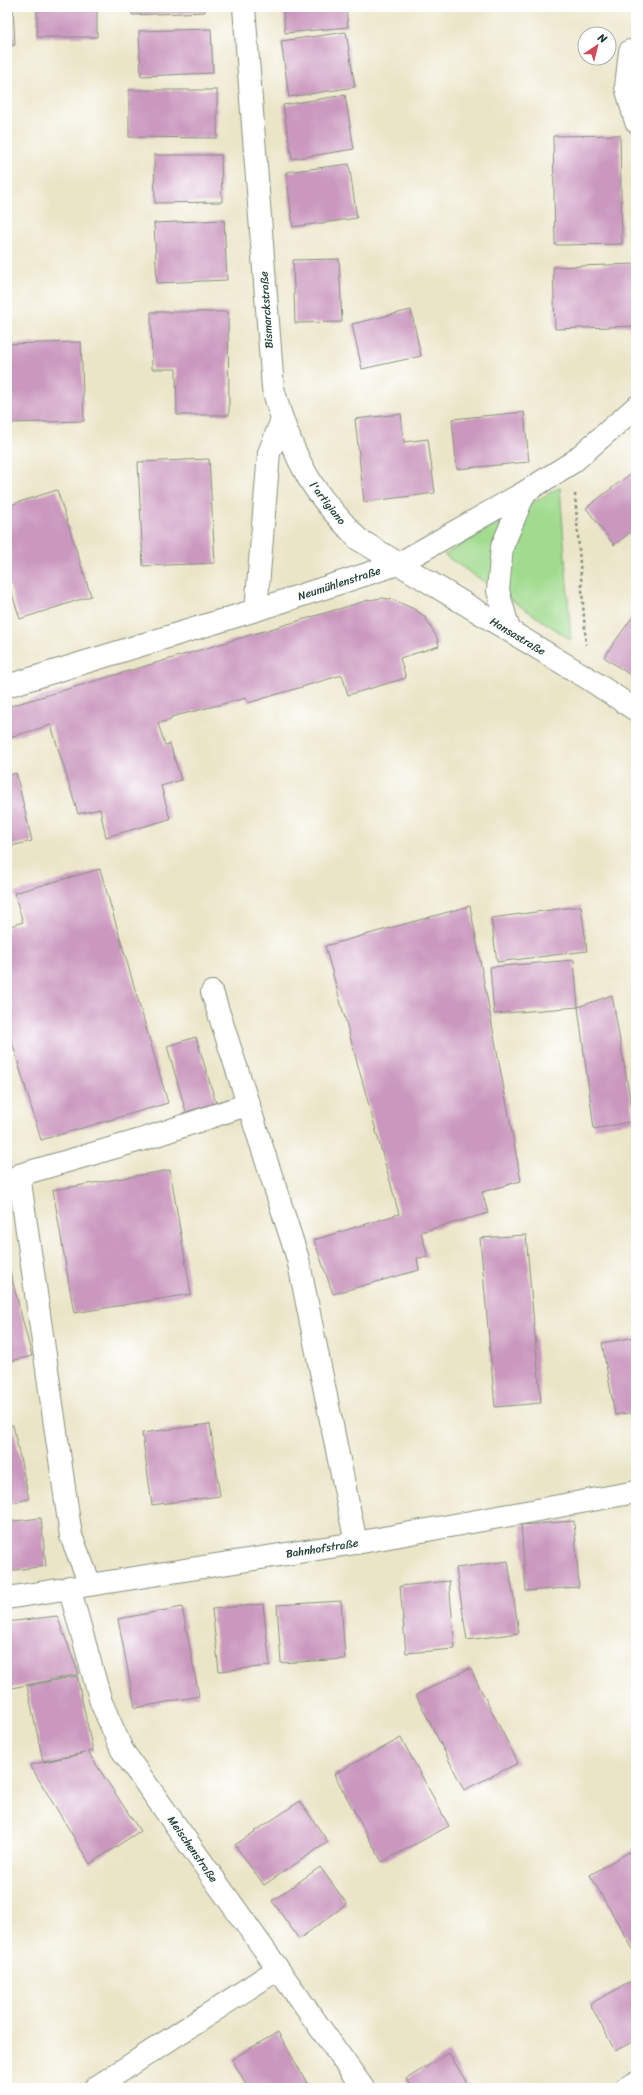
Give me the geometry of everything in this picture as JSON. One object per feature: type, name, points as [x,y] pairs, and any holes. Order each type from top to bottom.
[{"type":"street","name":"Bismarckstraße","points":[[244,7],[272,388],[281,422]]},
{"type":"street","points":[[630,50],[626,86],[636,122]]},
{"type":"street","name":"Neumühlenstraße","points":[[7,686],[256,610],[398,564],[525,492],[573,462],[636,407]]},
{"type":"street","name":"l'artigiano","points":[[281,422],[308,477],[332,510],[358,539],[398,564]]},
{"type":"street","points":[[256,610],[269,453],[281,422]]},
{"type":"street","points":[[509,630],[498,591],[502,547],[525,492]]},
{"type":"street","name":"Hansastraße","points":[[398,564],[589,679],[636,710]]},
{"type":"street","points":[[212,992],[298,1259],[356,1542]]},
{"type":"street","name":"Meischenstraße","points":[[249,1104],[144,1139],[19,1175],[71,1536],[101,1702],[122,1750],[362,2088]]},
{"type":"street","name":"Bahnhofstraße","points":[[7,1598],[356,1542],[636,1492]]},
{"type":"street","points":[[95,2088],[278,1969]]},
{"type":"street","points":[[626,2088],[636,2082]]},
{"type":"path","points":[[573,462],[589,679]]},
{"type":"green space","points":[[560,487],[571,640],[444,555]]},
{"type":"building","points":[[7,7],[13,7],[15,45],[7,46]]},
{"type":"building","points":[[37,7],[97,7],[97,37],[37,37]]},
{"type":"building","points":[[132,7],[204,7],[205,12],[132,15]]},
{"type":"building","points":[[283,7],[346,7],[348,27],[285,33]]},
{"type":"building","points":[[211,29],[213,73],[141,76],[139,31]]},
{"type":"building","points":[[346,32],[355,87],[289,97],[281,41]]},
{"type":"building","points":[[129,90],[217,90],[217,138],[129,137]]},
{"type":"building","points":[[345,95],[354,149],[292,159],[283,105]]},
{"type":"building","points":[[620,135],[622,244],[555,245],[553,136]]},
{"type":"building","points":[[154,155],[221,155],[222,202],[155,203]]},
{"type":"building","points":[[349,164],[357,218],[293,227],[286,172]]},
{"type":"building","points":[[224,220],[227,280],[157,283],[154,223]]},
{"type":"building","points":[[339,259],[342,322],[295,323],[293,260]]},
{"type":"building","points":[[636,264],[636,326],[555,329],[553,267]]},
{"type":"building","points":[[411,310],[421,356],[362,369],[352,324]]},
{"type":"building","points":[[151,312],[228,312],[229,415],[177,415],[176,369],[152,369]]},
{"type":"building","points":[[81,342],[84,421],[7,423],[7,344]]},
{"type":"building","points":[[524,412],[529,462],[457,469],[452,419]]},
{"type":"building","points":[[401,414],[404,442],[428,439],[435,493],[364,502],[355,419]]},
{"type":"building","points":[[209,459],[215,563],[143,566],[138,462]]},
{"type":"building","points":[[634,471],[636,473],[636,528],[614,545],[586,508]]},
{"type":"building","points":[[57,490],[91,596],[20,619],[7,578],[7,506]]},
{"type":"building","points":[[382,598],[394,600],[416,610],[425,617],[437,638],[439,646],[400,658],[406,678],[348,695],[342,675],[248,703],[246,698],[171,717],[171,720],[158,723],[165,745],[170,744],[181,780],[161,786],[170,819],[106,837],[100,809],[78,814],[51,725],[7,738],[7,707],[369,600]]},
{"type":"building","points":[[636,612],[636,679],[604,657]]},
{"type":"building","points":[[16,773],[32,841],[7,847],[7,776]]},
{"type":"building","points":[[100,869],[168,1103],[41,1140],[7,1025],[7,927],[23,922],[14,893]]},
{"type":"building","points":[[470,906],[521,1181],[482,1192],[488,1213],[421,1232],[428,1257],[417,1258],[419,1270],[333,1294],[314,1240],[399,1214],[325,946]]},
{"type":"building","points":[[581,906],[587,951],[497,962],[491,918]]},
{"type":"building","points":[[574,960],[578,1007],[494,1014],[490,967]]},
{"type":"building","points":[[612,995],[634,1121],[594,1129],[578,1007]]},
{"type":"building","points":[[196,1037],[216,1103],[186,1112],[167,1046]]},
{"type":"building","points":[[170,1170],[191,1294],[74,1313],[53,1190]]},
{"type":"building","points":[[526,1235],[541,1403],[495,1407],[480,1238]]},
{"type":"building","points":[[7,1260],[32,1356],[7,1362]]},
{"type":"building","points":[[636,1337],[636,1412],[615,1415],[602,1343]]},
{"type":"building","points":[[210,1424],[220,1496],[152,1505],[142,1433]]},
{"type":"building","points":[[13,1425],[29,1499],[7,1504],[7,1426]]},
{"type":"building","points":[[41,1518],[46,1566],[7,1571],[7,1522]]},
{"type":"building","points":[[574,1521],[579,1587],[526,1591],[521,1525]]},
{"type":"building","points":[[508,1561],[519,1633],[467,1640],[456,1568]]},
{"type":"building","points":[[449,1581],[455,1649],[406,1653],[400,1586]]},
{"type":"building","points":[[341,1601],[345,1659],[281,1663],[277,1605]]},
{"type":"building","points":[[263,1604],[270,1666],[219,1671],[212,1609]]},
{"type":"building","points":[[182,1607],[199,1696],[135,1708],[118,1619]]},
{"type":"building","points":[[57,1616],[79,1674],[7,1689],[7,1622]]},
{"type":"building","points":[[470,1668],[518,1763],[464,1790],[416,1695]]},
{"type":"building","points":[[77,1676],[93,1751],[88,1752],[140,1831],[90,1864],[30,1765],[85,1753],[43,1761],[27,1686]]},
{"type":"building","points":[[401,1738],[449,1826],[382,1862],[334,1774]]},
{"type":"building","points":[[300,1801],[328,1842],[264,1885],[235,1845]]},
{"type":"building","points":[[636,1848],[636,1950],[634,1951],[590,1875]]},
{"type":"building","points":[[320,1867],[347,1904],[299,1939],[272,1901]]},
{"type":"building","points":[[636,1979],[636,2040],[615,2051],[590,2004]]},
{"type":"building","points":[[278,2032],[310,2088],[248,2088],[232,2059]]},
{"type":"building","points":[[449,2053],[470,2088],[411,2088],[406,2079]]}]
